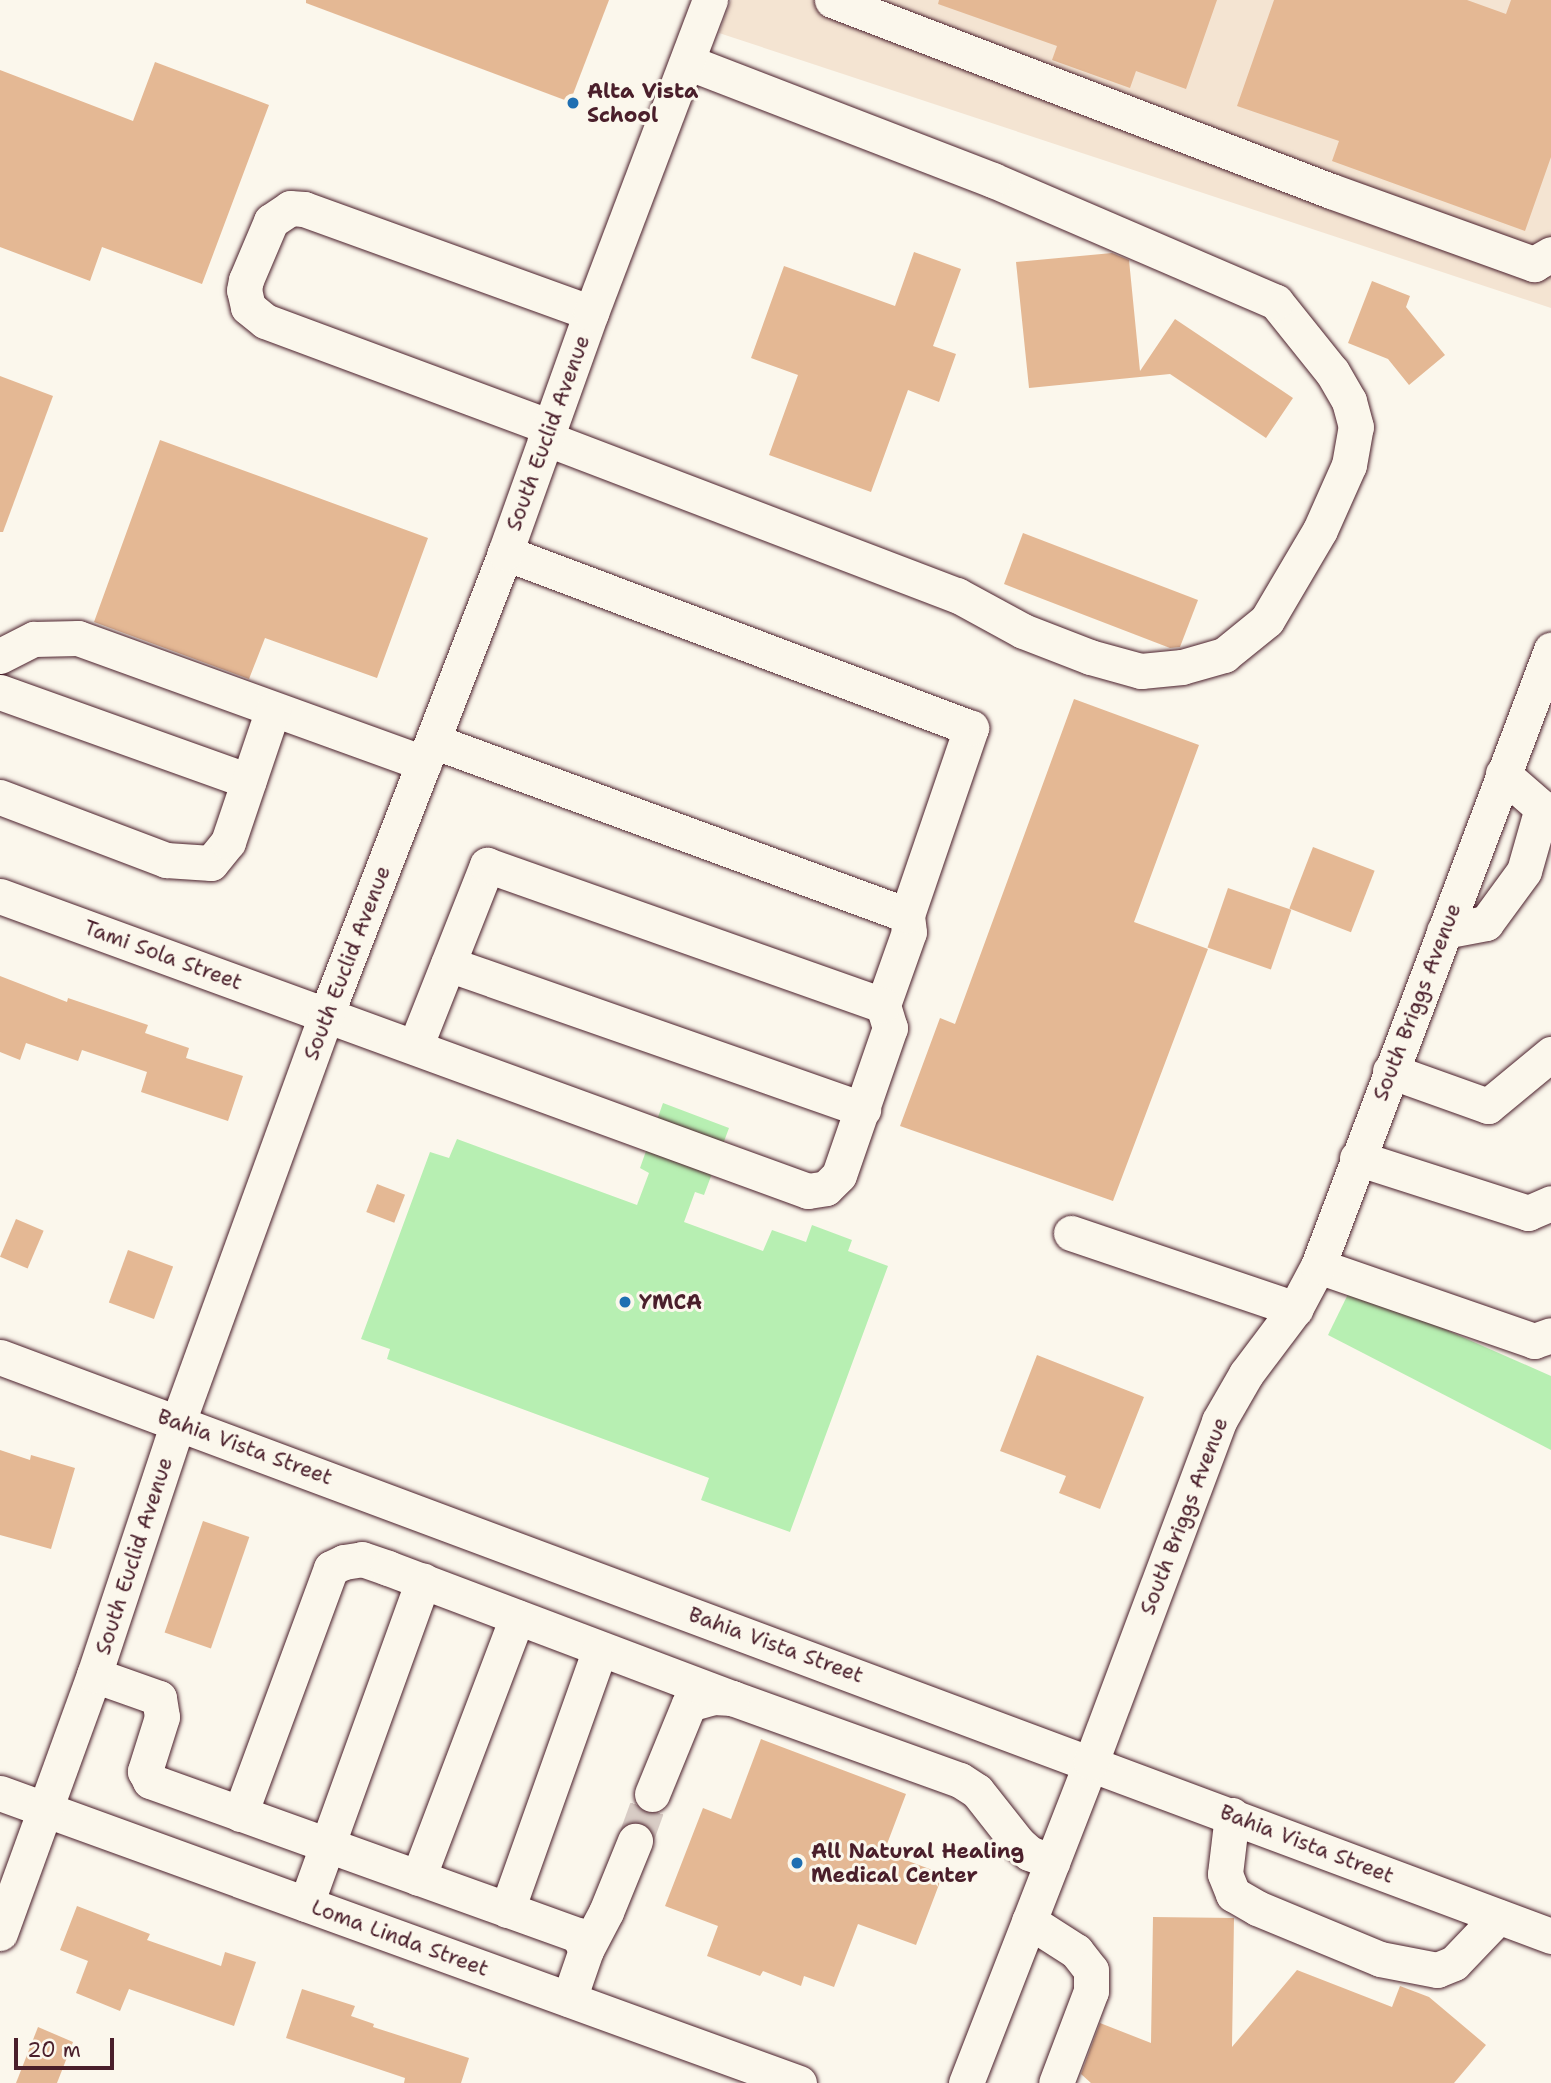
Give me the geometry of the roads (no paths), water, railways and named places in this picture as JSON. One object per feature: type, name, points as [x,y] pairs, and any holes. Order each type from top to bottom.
[{"type":"street","name":"South Euclid Avenue","points":[[0,1933],[94,1675],[178,1422],[326,1015],[505,553],[591,313],[710,0]]},
{"type":"street","points":[[832,0],[1331,191],[1534,264],[1551,254]]},
{"type":"street","points":[[591,313],[304,209],[290,208],[271,221],[244,290],[248,307],[265,321],[957,595],[1023,631],[1090,657],[1140,671],[1182,667],[1224,655],[1267,620],[1320,530],[1349,465],[1356,427],[1349,401],[1332,372],[1276,302],[993,180],[687,62]]},
{"type":"street","points":[[415,1047],[487,865],[883,1005],[909,932],[907,915],[971,728],[505,553]]},
{"type":"street","points":[[0,656],[34,639],[78,638],[273,709],[429,752],[907,915]]},
{"type":"street","name":"South Briggs Avenue","points":[[966,2083],[1091,1762],[1219,1420],[1246,1374],[1295,1309],[1318,1266],[1551,650]]},
{"type":"street","points":[[0,692],[248,781]]},
{"type":"street","points":[[0,797],[166,860],[211,863],[228,842],[273,709]]},
{"type":"street","points":[[1444,931],[1486,923],[1524,871],[1542,808],[1503,774]]},
{"type":"street","name":"Tami Sola Street","points":[[0,896],[808,1191],[826,1188],[839,1175],[890,1028],[883,1005]]},
{"type":"street","points":[[448,964],[863,1109]]},
{"type":"street","points":[[1390,1071],[1488,1106],[1551,1054]]},
{"type":"street","points":[[1357,1158],[1528,1213],[1551,1203]]},
{"type":"street","points":[[1072,1233],[1295,1309]]},
{"type":"street","points":[[1318,1266],[1545,1341]]},
{"type":"street","name":"Bahia Vista Street","points":[[0,1357],[1091,1762],[1551,1936]]},
{"type":"street","points":[[240,1814],[331,1568],[344,1562],[362,1559],[732,1698],[960,1780],[977,1791],[1029,1853],[1052,1862]]},
{"type":"street","points":[[306,1904],[423,1581]]},
{"type":"street","points":[[418,1878],[517,1617]]},
{"type":"street","points":[[507,1910],[600,1649]]},
{"type":"street","points":[[94,1675],[159,1698],[162,1717],[145,1771],[150,1781],[578,1936],[586,1950]]},
{"type":"street","points":[[652,1794],[689,1704],[713,1697],[732,1698]]},
{"type":"street","name":"Loma Linda Street","points":[[0,1793],[799,2083]]},
{"type":"street","points":[[1232,1815],[1225,1874],[1233,1894],[1380,1959],[1437,1970],[1454,1963],[1498,1917]]},
{"type":"street","points":[[569,1999],[586,1950],[606,1912],[635,1841]]},
{"type":"street","points":[[1029,1921],[1076,1951],[1091,1970],[1091,1991],[1056,2083]]},
{"type":"tunnel","points":[[635,1841],[652,1794]]},
{"type":"place","name":"Alta Vista School","points":[[573,103]]},
{"type":"place","name":"YMCA","points":[[625,1302]]},
{"type":"place","name":"All Natural Healing Medical Center","points":[[797,1863]]}]
